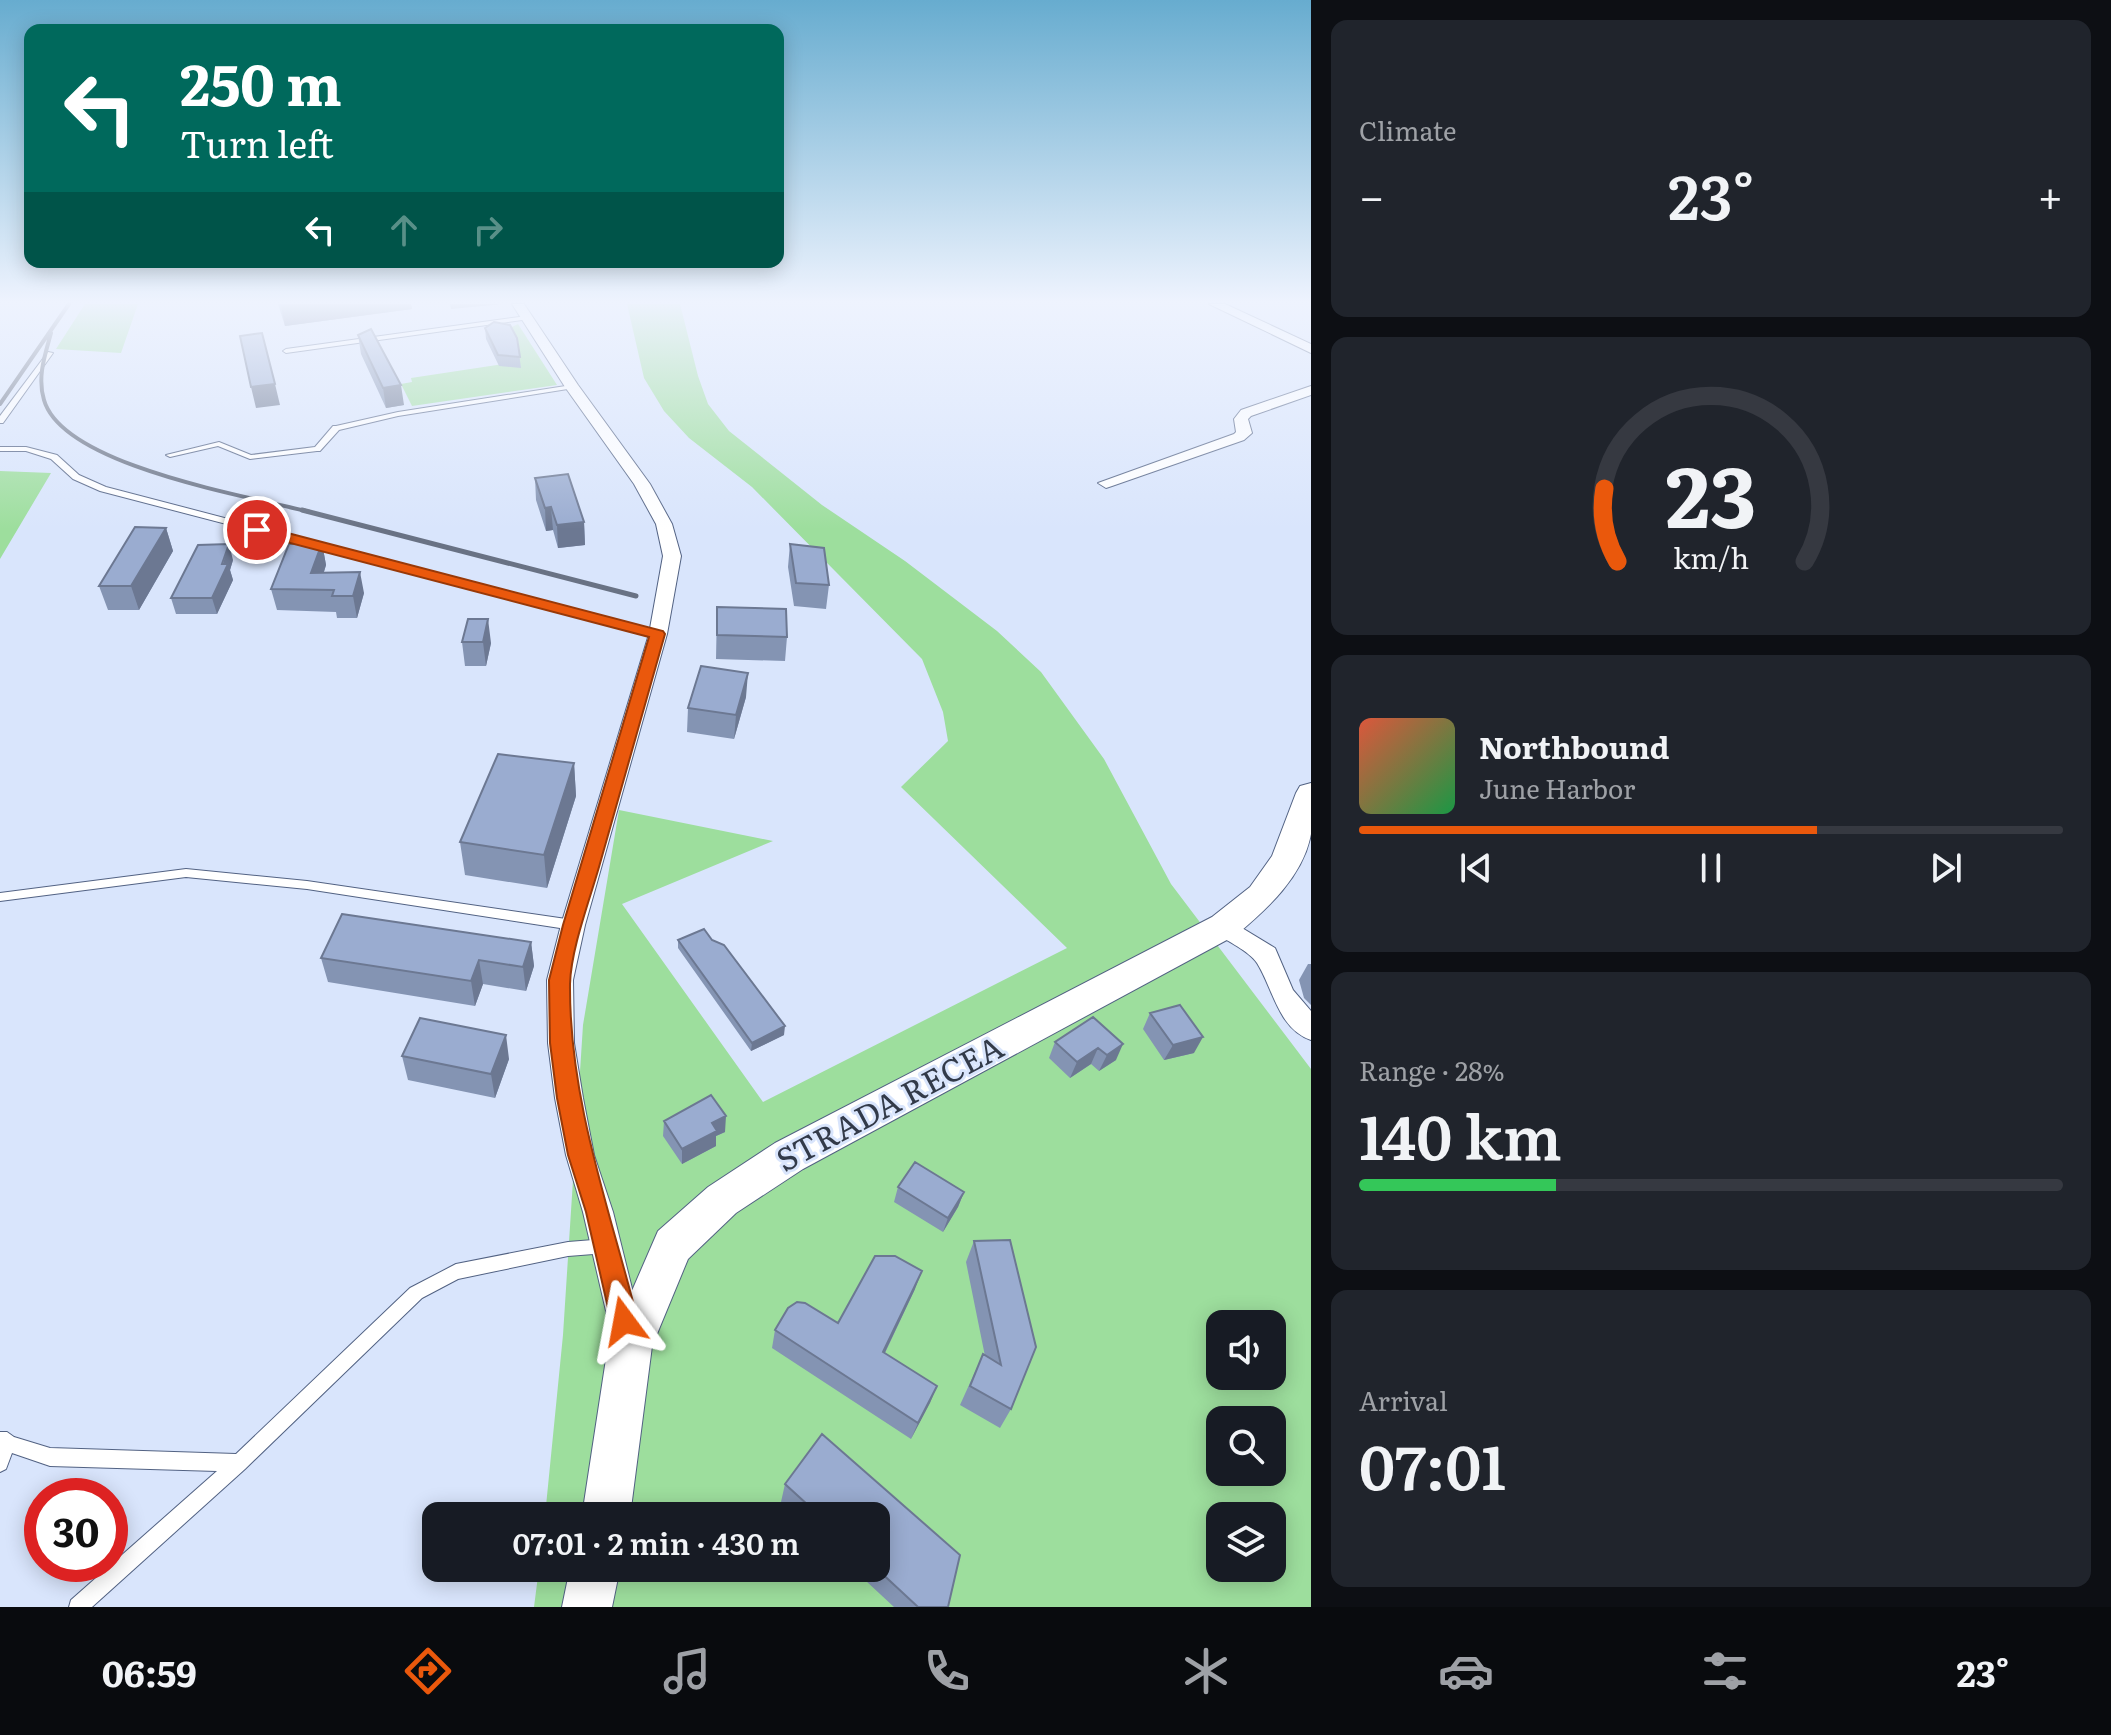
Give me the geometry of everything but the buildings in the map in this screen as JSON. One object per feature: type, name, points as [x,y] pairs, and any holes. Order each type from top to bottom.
[{"type":"main road","name":"STRADA RECEA","points":[[608,1502],[630,1346],[673,1245],[722,1200],[789,1156],[1224,926],[1261,896],[1286,859],[1311,793]]},
{"type":"main road","points":[[587,1607],[592,1582]]},
{"type":"street","points":[[567,379],[642,484],[664,524],[672,556],[658,634],[573,925],[560,980],[561,1043],[580,1155],[607,1246],[630,1346]]},
{"type":"street","points":[[1106,483],[1239,437],[1244,433],[1241,419],[1246,413],[1311,390]]},
{"type":"street","points":[[1224,926],[1266,955],[1283,996],[1311,1029]]},
{"type":"lane","points":[[0,421],[31,379]]},
{"type":"lane","points":[[170,455],[219,444],[250,457],[317,449],[336,428],[398,414],[572,387]]},
{"type":"lane","points":[[0,449],[26,449],[54,457],[76,477],[103,489],[658,634]]},
{"type":"lane","points":[[0,897],[186,873],[307,885],[573,925]]},
{"type":"lane","points":[[78,1607],[239,1463],[416,1293],[456,1272],[568,1249],[607,1246]]},
{"type":"lane","points":[[0,1463],[4,1441],[50,1457],[239,1463]]},
{"type":"green space","points":[[411,379],[553,379],[557,385],[412,406],[401,384],[412,382]]},
{"type":"green space","points":[[645,379],[699,379],[708,404],[729,431],[822,505],[905,561],[997,631],[1041,672],[1104,759],[1171,884],[1311,1069],[1311,1607],[534,1607],[537,1582],[890,1582],[890,1502],[546,1502],[563,1335],[583,1025],[619,810],[773,841],[622,904],[763,1102],[1067,948],[901,787],[948,741],[943,712],[922,659],[752,487],[689,438],[664,411]]},
{"type":"green space","points":[[0,471],[51,473],[0,559]]},
{"type":"railway","points":[[0,404],[17,379]]},
{"type":"railway","points":[[42,379],[44,400],[58,423],[85,443],[161,475],[307,511]]},
{"type":"railway","points":[[302,510],[307,511]]},
{"type":"railway","points":[[307,511],[636,596]]},
{"type":"route","points":[[257,530],[658,634],[573,925],[560,980],[561,1043],[569,1098],[580,1155],[598,1212],[624,1321]]}]
